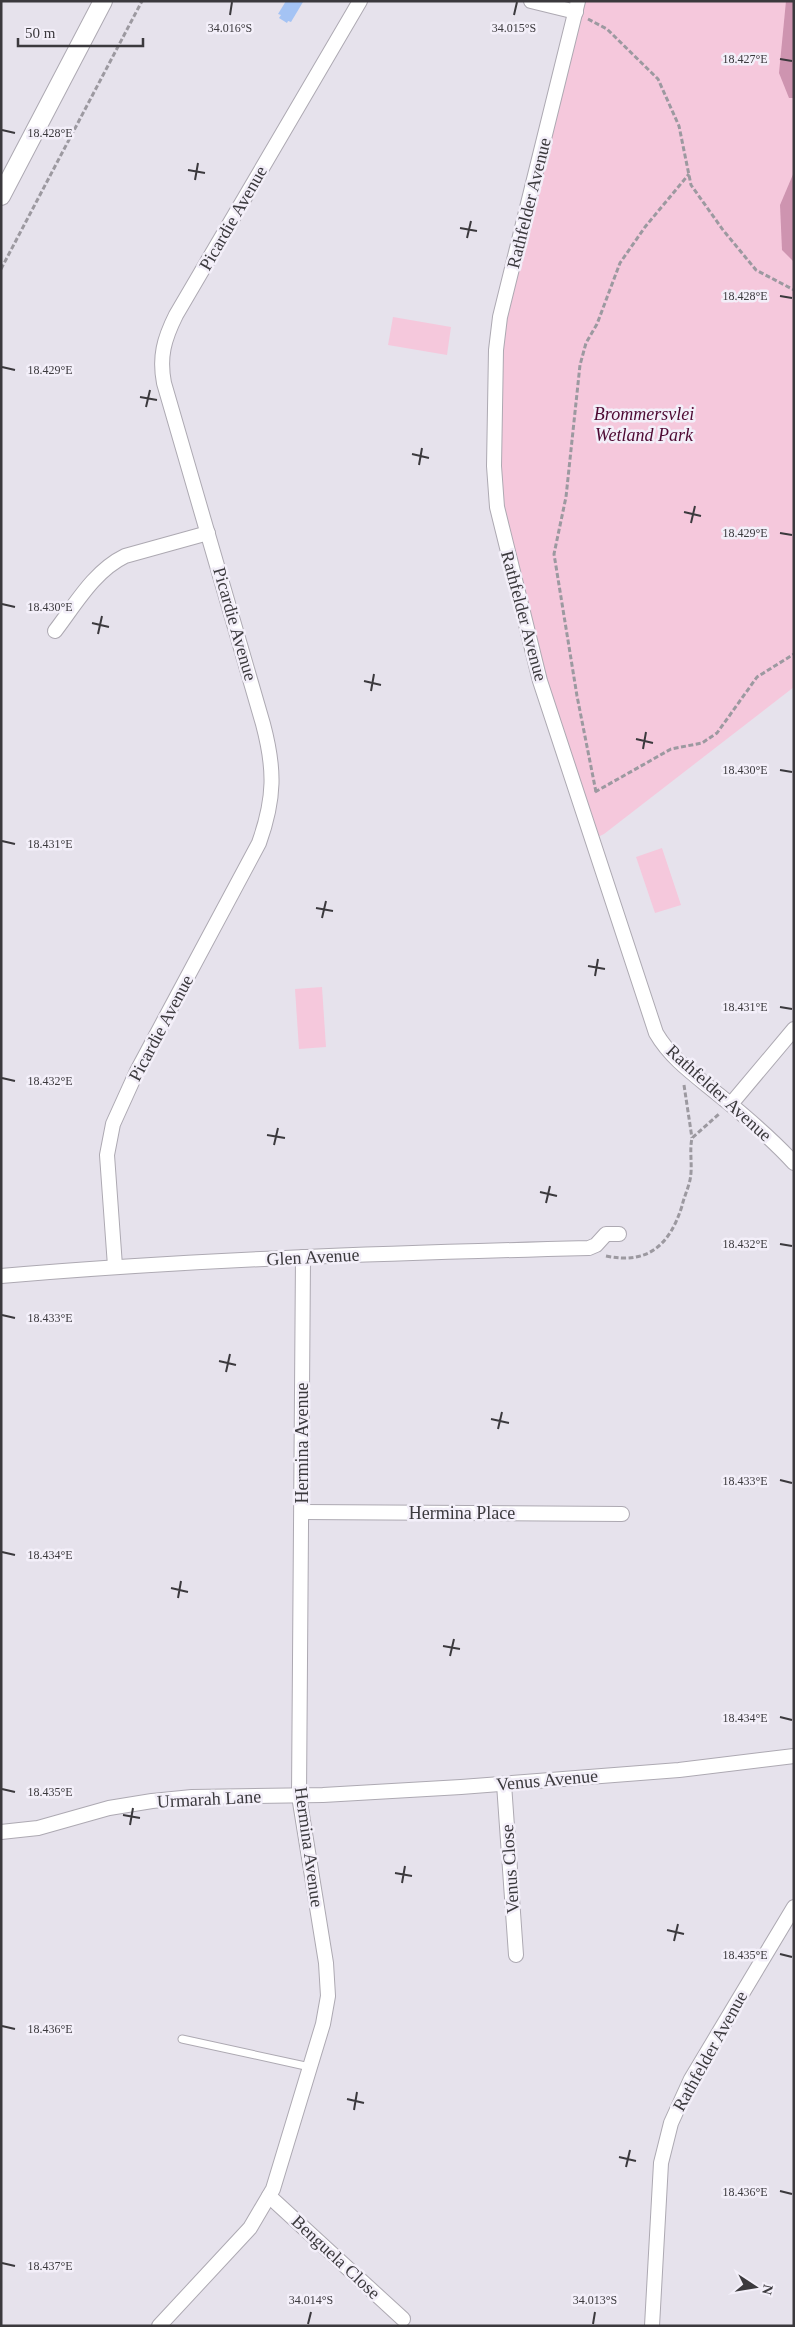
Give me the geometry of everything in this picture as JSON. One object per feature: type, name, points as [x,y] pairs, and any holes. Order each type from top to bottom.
[{"type":"street","points":[[1,196],[103,1]]},
{"type":"street","name":"Picardie Avenue","points":[[115,1266],[107,1155],[113,1124],[137,1071],[259,843],[269,814],[273,789],[272,766],[263,724],[164,384],[161,363],[164,341],[176,315],[360,1]]},
{"type":"street","points":[[531,1],[577,7]]},
{"type":"street","name":"Rathfelder Avenue","points":[[577,7],[500,317],[496,350],[494,486],[505,542],[540,681],[656,1033],[663,1045],[682,1065],[731,1104],[794,1163]]},
{"type":"street","points":[[55,631],[102,571],[114,562],[125,556],[208,533]]},
{"type":"street","points":[[731,1104],[794,1029]]},
{"type":"street","points":[[594,1247],[606,1234],[619,1234]]},
{"type":"street","name":"Glen Avenue","points":[[1,1276],[115,1266],[303,1257],[594,1247]]},
{"type":"street","name":"Hermina Avenue","points":[[159,2326],[250,2228],[269,2196],[323,2024],[328,1996],[326,1963],[299,1796],[303,1257]]},
{"type":"street","name":"Hermina Place","points":[[302,1512],[622,1514]]},
{"type":"street","name":"Venus Avenue","points":[[299,1796],[504,1784],[679,1770],[794,1756]]},
{"type":"street","name":"Venus Close","points":[[504,1784],[516,1955]]},
{"type":"street","name":"Urmarah Lane","points":[[1,1832],[38,1828],[109,1808],[152,1801],[192,1797],[299,1796]]},
{"type":"street","name":"Rathfelder Avenue","points":[[652,2326],[661,2163],[671,2123],[691,2079],[794,1907]]},
{"type":"street","name":"Benguela Close","points":[[269,2196],[403,2319]]},
{"type":"lane","points":[[182,2039],[310,2067]]},
{"type":"path","points":[[1,269],[142,1]]},
{"type":"path","points":[[577,7],[607,29],[658,79],[678,126],[691,185],[723,230],[756,270],[794,290]]},
{"type":"path","points":[[596,792],[576,696],[554,554],[566,497],[580,365],[586,343],[596,324],[620,263],[644,227],[689,174]]},
{"type":"path","points":[[579,801],[671,749],[702,743],[717,733],[757,677],[794,654]]},
{"type":"path","points":[[594,1247],[604,1256],[622,1259],[641,1257],[663,1245],[677,1221],[691,1179],[692,1138],[682,1065]]},
{"type":"path","points":[[692,1138],[731,1104]]},
{"type":"green space","name":"Brommersvlei Wetland Park","points":[[578,1],[794,1],[794,687],[604,834],[592,840],[497,507],[496,350]]},
{"type":"green space","points":[[393,317],[451,327],[447,355],[388,345]]},
{"type":"green space","points":[[662,848],[681,905],[655,913],[636,857]]},
{"type":"green space","points":[[322,987],[326,1047],[299,1049],[295,989]]},
{"type":"shaded area","points":[[786,1],[794,1],[794,98],[789,98],[779,73]]},
{"type":"shaded area","points":[[794,172],[794,262],[782,250],[780,205]]},
{"type":"water","points":[[286,1],[303,2],[291,22],[288,21],[287,23],[279,18],[281,15],[278,14]]}]
